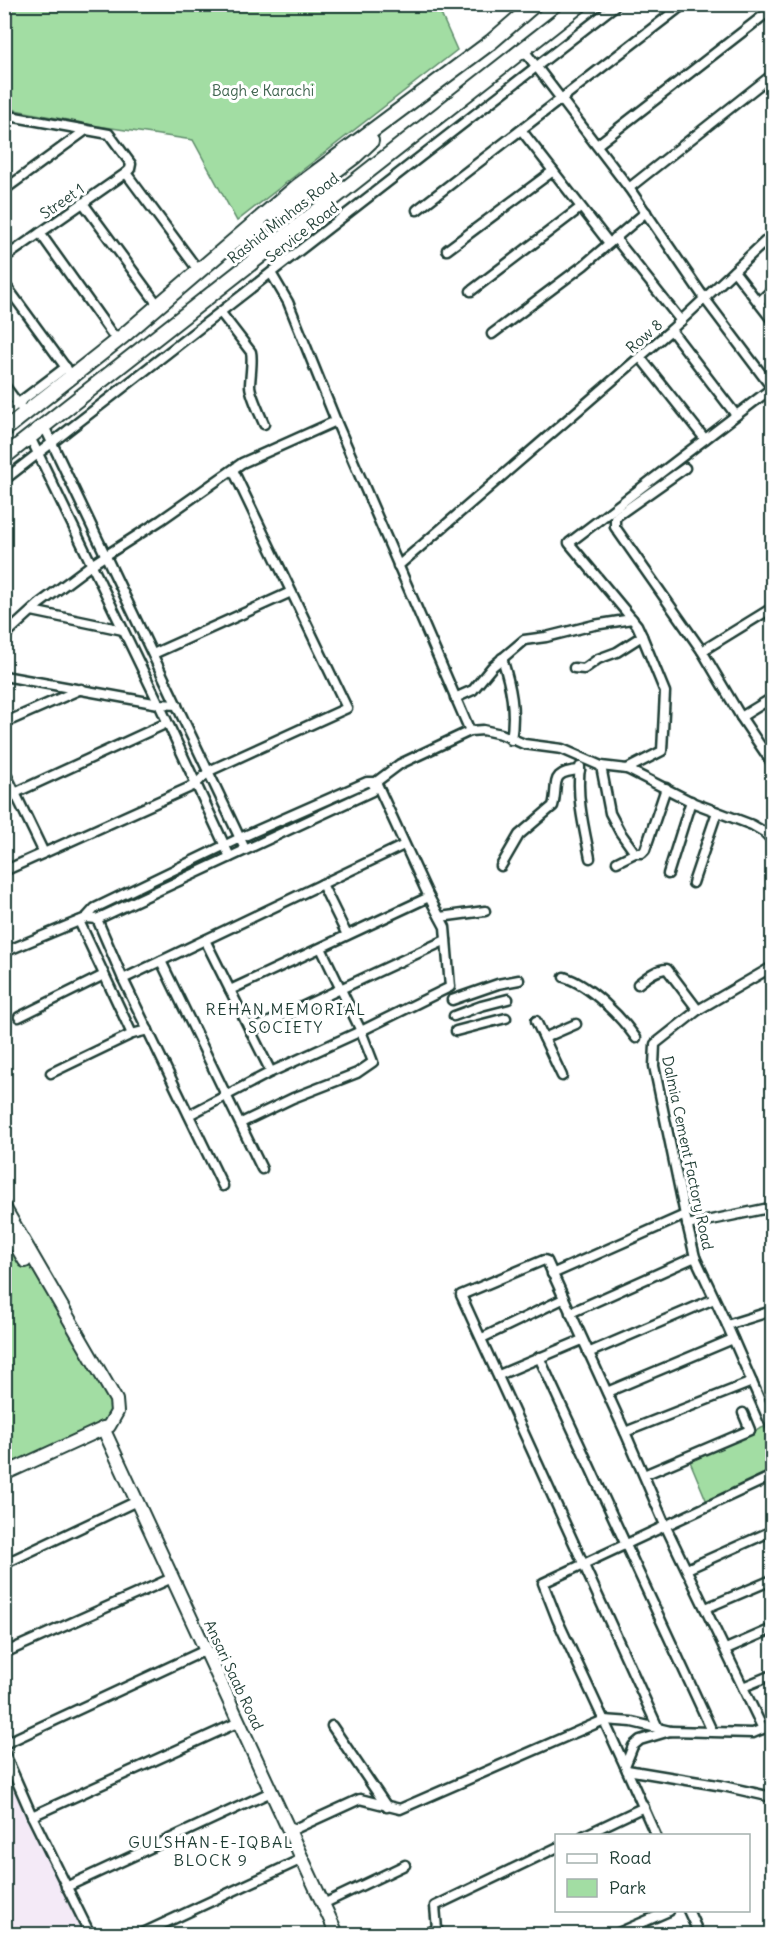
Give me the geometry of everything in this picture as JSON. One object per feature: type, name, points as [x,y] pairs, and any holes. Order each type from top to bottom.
[{"type":"main road","name":"Rashid Minhas Road","points":[[4,430],[21,409],[69,371],[117,341],[298,186],[491,42],[535,4]]},
{"type":"main road","points":[[562,18],[574,4]]},
{"type":"main road","name":"Rashid Minhas Road","points":[[4,457],[581,4]]},
{"type":"main road","points":[[382,161],[262,247],[255,249],[247,245],[251,234],[355,156],[404,108]]},
{"type":"street","name":"Service Road","points":[[4,480],[617,4]]},
{"type":"street","points":[[417,210],[684,4]]},
{"type":"street","points":[[597,145],[772,9]]},
{"type":"street","points":[[523,49],[629,188],[705,299],[772,388],[569,543],[632,619],[642,636],[665,692],[662,751],[627,769]]},
{"type":"street","points":[[629,188],[771,79]]},
{"type":"street","points":[[4,123],[9,116],[109,134],[129,168],[198,270]]},
{"type":"street","points":[[4,190],[86,130]]},
{"type":"street","points":[[522,131],[580,208],[612,241],[681,321]]},
{"type":"street","name":"Street 1","points":[[4,258],[129,168]]},
{"type":"street","points":[[447,250],[553,171]]},
{"type":"street","points":[[83,203],[158,305]]},
{"type":"street","points":[[471,291],[580,208]]},
{"type":"street","points":[[492,334],[584,265],[646,212]]},
{"type":"street","points":[[40,233],[117,341]]},
{"type":"street","name":"Row 8","points":[[398,566],[671,330],[772,235]]},
{"type":"street","points":[[735,271],[772,320]]},
{"type":"street","points":[[272,273],[288,302],[336,421],[470,731]]},
{"type":"street","points":[[4,283],[69,371]]},
{"type":"street","points":[[759,302],[772,290]]},
{"type":"street","points":[[221,313],[251,352],[250,386],[264,424]]},
{"type":"street","points":[[671,330],[736,415]]},
{"type":"street","points":[[640,357],[705,439]]},
{"type":"street","points":[[4,385],[21,409],[4,414]]},
{"type":"street","points":[[4,636],[91,565],[161,520],[242,463],[336,421]]},
{"type":"street","points":[[44,426],[245,849]]},
{"type":"street","points":[[30,437],[230,857]]},
{"type":"street","points":[[685,468],[617,516],[615,527],[702,651],[741,717],[772,763]]},
{"type":"street","points":[[4,871],[195,785],[209,771],[347,708],[233,470]]},
{"type":"street","points":[[153,654],[291,592]]},
{"type":"street","points":[[702,651],[772,608]]},
{"type":"street","points":[[32,611],[123,630]]},
{"type":"street","points":[[455,698],[473,690],[492,667],[524,640],[632,619]]},
{"type":"street","points":[[574,669],[584,669],[642,636]]},
{"type":"street","points":[[502,658],[514,704],[515,719],[511,740]]},
{"type":"street","points":[[4,676],[159,704],[177,705]]},
{"type":"street","points":[[4,723],[81,689]]},
{"type":"street","points":[[741,717],[772,698]]},
{"type":"street","points":[[4,798],[167,723]]},
{"type":"street","points":[[82,919],[97,919],[372,790],[376,782],[400,764],[470,731],[483,729],[524,744],[562,749],[601,766],[627,769],[691,801],[752,825],[765,832],[772,840]]},
{"type":"street","points":[[581,757],[578,780],[590,858]]},
{"type":"street","points":[[601,766],[610,813],[635,853]]},
{"type":"street","points":[[4,770],[44,853]]},
{"type":"street","points":[[501,866],[519,835],[553,806],[559,776],[564,771],[580,771]]},
{"type":"street","points":[[4,952],[82,919],[95,908],[240,838],[367,782],[376,782]]},
{"type":"street","points":[[189,1115],[271,1072],[450,987],[445,927],[376,782]]},
{"type":"street","points":[[617,862],[645,850],[666,788]]},
{"type":"street","points":[[668,874],[691,801]]},
{"type":"street","points":[[319,803],[323,813]]},
{"type":"street","points":[[693,883],[717,812]]},
{"type":"street","points":[[123,979],[404,845]]},
{"type":"street","points":[[322,884],[347,935]]},
{"type":"street","points":[[230,990],[429,897]]},
{"type":"street","points":[[440,917],[485,911]]},
{"type":"street","points":[[82,919],[104,975],[132,1034]]},
{"type":"street","points":[[97,919],[123,979],[223,1186]]},
{"type":"street","points":[[205,940],[271,1072]]},
{"type":"street","points":[[250,1031],[446,940]]},
{"type":"street","points":[[241,1123],[292,1098],[357,1073],[373,1062],[361,1031],[321,948]]},
{"type":"street","points":[[161,961],[262,1169]]},
{"type":"street","name":"Dalmia Cement Factory Road","points":[[772,967],[699,1010],[655,1044],[654,1050],[654,1066],[695,1257],[770,1417],[772,1428]]},
{"type":"street","points":[[638,984],[656,972],[667,969],[699,1010]]},
{"type":"street","points":[[19,1017],[104,975]]},
{"type":"street","points":[[564,977],[573,979],[586,987],[629,1028],[636,1038]]},
{"type":"street","points":[[452,1000],[498,984],[519,980]]},
{"type":"street","points":[[454,1016],[508,999]]},
{"type":"street","points":[[456,1031],[506,1018]]},
{"type":"street","points":[[536,1021],[562,1076]]},
{"type":"street","points":[[544,1038],[576,1024]]},
{"type":"street","points":[[51,1072],[132,1034],[148,1030]]},
{"type":"street","points":[[4,1207],[116,1400],[117,1412],[110,1426],[4,1474]]},
{"type":"street","points":[[687,1225],[769,1208]]},
{"type":"street","points":[[552,1274],[685,1215]]},
{"type":"street","points":[[4,1225],[109,1402],[116,1406]]},
{"type":"street","points":[[570,1313],[695,1257]]},
{"type":"street","points":[[658,1728],[461,1295],[544,1260],[547,1260],[665,1525],[763,1729]]},
{"type":"street","points":[[482,1338],[563,1299]]},
{"type":"street","points":[[588,1353],[714,1299]]},
{"type":"street","points":[[728,1325],[772,1311]]},
{"type":"street","points":[[606,1392],[734,1339]]},
{"type":"street","points":[[498,1375],[582,1340]]},
{"type":"street","points":[[539,1357],[712,1731]]},
{"type":"street","points":[[625,1432],[752,1382]]},
{"type":"street","points":[[644,1475],[750,1430],[743,1413]]},
{"type":"street","name":"Ansari Saab Road","points":[[104,1428],[336,1934]]},
{"type":"street","points":[[655,1834],[557,1619],[543,1582],[772,1476]]},
{"type":"street","points":[[4,1564],[137,1501]]},
{"type":"street","points":[[687,1569],[772,1531]]},
{"type":"street","points":[[4,1653],[172,1578]]},
{"type":"street","points":[[706,1608],[772,1580]]},
{"type":"street","points":[[726,1649],[772,1629]]},
{"type":"street","points":[[4,1744],[206,1650]]},
{"type":"street","points":[[743,1687],[772,1675]]},
{"type":"street","points":[[290,1831],[360,1799],[388,1808],[400,1809],[604,1720],[632,1722],[670,1731],[753,1733],[772,1725]]},
{"type":"street","points":[[32,1816],[239,1722]]},
{"type":"street","points":[[332,1726],[388,1808]]},
{"type":"street","points":[[626,1768],[633,1746],[640,1740],[670,1731]]},
{"type":"street","points":[[4,1752],[32,1816],[90,1935]]},
{"type":"street","points":[[626,1768],[772,1797]]},
{"type":"street","points":[[66,1887],[271,1792]]},
{"type":"street","points":[[587,1834],[644,1807]]},
{"type":"street","points":[[426,1935],[439,1932],[435,1906],[555,1848]]},
{"type":"street","points":[[141,1935],[302,1859]]},
{"type":"street","points":[[323,1904],[405,1865]]},
{"type":"street","points":[[616,1935],[667,1912]]},
{"type":"street","points":[[688,1912],[699,1935]]},
{"type":"shaded area","points":[[5,1764],[83,1934],[5,1934]]},
{"type":"green space","name":"Bagh e Karachi","points":[[4,5],[437,5],[457,50],[237,221],[193,140],[98,126],[5,108]]},
{"type":"green space","points":[[4,1221],[116,1400],[104,1428],[4,1473]]},
{"type":"green space","points":[[764,1427],[772,1447],[772,1472],[707,1502],[689,1459]]},
{"type":"district","name":"REHAN MEMORIAL SOCIETY","points":[[286,1018]]},
{"type":"district","name":"GULSHAN-E-IQBAL BLOCK 9","points":[[211,1851]]}]
